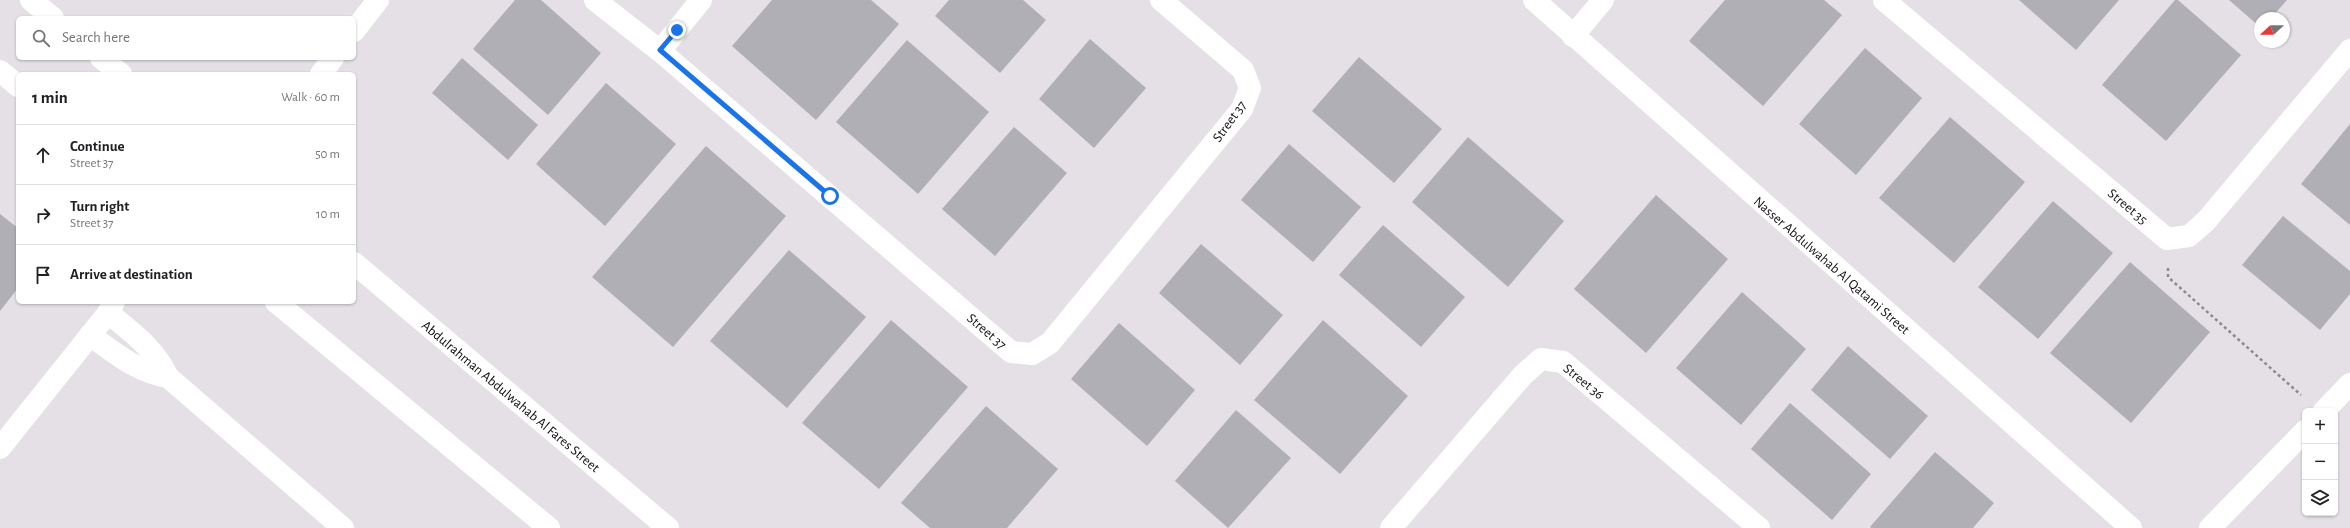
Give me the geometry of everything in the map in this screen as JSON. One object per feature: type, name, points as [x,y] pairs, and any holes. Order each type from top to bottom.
[{"type":"street","points":[[31,0],[51,16]]},
{"type":"street","points":[[356,28],[378,0]]},
{"type":"street","name":"Street 37","points":[[595,0],[660,50],[1011,352],[1032,354],[1050,343],[1242,109],[1250,88],[1243,70],[1161,0]]},
{"type":"street","points":[[660,50],[701,0]]},
{"type":"street","name":"Nasser Abdulwahab Al Qatami Street","points":[[1534,0],[2131,528]]},
{"type":"street","points":[[1573,36],[1603,0]]},
{"type":"street","name":"Street 35","points":[[1884,0],[2167,239]]},
{"type":"street","points":[[2167,239],[2189,236],[2206,221],[2350,50]]},
{"type":"street","points":[[104,60],[118,72]]},
{"type":"street","points":[[0,71],[16,84]]},
{"type":"street","name":"Abdulrahman Abdulwahab Al Fares Street","points":[[356,265],[668,528]]},
{"type":"street","points":[[278,304],[527,518],[549,528]]},
{"type":"street","points":[[0,448],[114,306],[157,356],[168,377],[343,528]]},
{"type":"street","points":[[90,335],[134,366],[156,375],[168,377]]},
{"type":"street","name":"Street 36","points":[[1391,528],[1523,375],[1541,359],[1563,362],[1759,528]]},
{"type":"street","points":[[2327,408],[2350,384]]},
{"type":"street","points":[[2210,528],[2302,434]]},
{"type":"path","points":[[2167,239],[2168,277],[2302,396]]},
{"type":"building","points":[[515,0],[541,0],[601,53],[548,115],[473,49]]},
{"type":"building","points":[[772,0],[871,0],[899,24],[816,120],[732,46]]},
{"type":"building","points":[[949,0],[1023,0],[1046,20],[1000,73],[935,16]]},
{"type":"building","points":[[1725,0],[1824,0],[1842,15],[1763,106],[1689,41]]},
{"type":"building","points":[[2019,0],[2119,0],[2076,50]]},
{"type":"building","points":[[2175,0],[2178,0],[2241,55],[2166,141],[2102,85]]},
{"type":"building","points":[[2229,0],[2287,0],[2276,12],[2254,12],[2254,22]]},
{"type":"building","points":[[1090,39],[1146,88],[1094,148],[1039,99]]},
{"type":"building","points":[[907,40],[989,112],[918,194],[836,122]]},
{"type":"building","points":[[1865,48],[1922,98],[1856,175],[1799,124]]},
{"type":"building","points":[[1359,57],[1442,129],[1394,183],[1312,111]]},
{"type":"building","points":[[462,58],[538,125],[508,160],[432,93]]},
{"type":"building","points":[[606,83],[676,144],[605,226],[536,164]]},
{"type":"building","points":[[1950,117],[2025,182],[1954,263],[1879,198]]},
{"type":"building","points":[[2350,124],[2350,225],[2301,184]]},
{"type":"building","points":[[1014,127],[1067,173],[995,256],[942,209]]},
{"type":"building","points":[[1468,137],[1564,221],[1508,287],[1412,202]]},
{"type":"building","points":[[1289,144],[1361,207],[1313,262],[1241,200]]},
{"type":"building","points":[[706,146],[786,216],[673,347],[592,277]]},
{"type":"building","points":[[1656,195],[1728,259],[1646,353],[1574,289]]},
{"type":"building","points":[[2053,201],[2113,253],[2038,339],[1978,287]]},
{"type":"building","points":[[0,214],[16,226],[16,291],[0,311]]},
{"type":"building","points":[[2283,216],[2350,271],[2350,294],[2320,330],[2242,265]]},
{"type":"building","points":[[1383,225],[1465,297],[1421,347],[1339,275]]},
{"type":"building","points":[[1201,244],[1283,315],[1240,365],[1159,293]]},
{"type":"building","points":[[789,250],[866,317],[787,408],[710,341]]},
{"type":"building","points":[[2130,262],[2210,332],[2131,423],[2050,353]]},
{"type":"building","points":[[1742,292],[1806,349],[1741,425],[1676,368]]},
{"type":"building","points":[[891,320],[968,387],[879,489],[802,423]]},
{"type":"building","points":[[1323,320],[1408,396],[1340,474],[1254,400]]},
{"type":"building","points":[[1119,323],[1195,390],[1147,446],[1071,379]]},
{"type":"building","points":[[1848,346],[1928,416],[1890,459],[1811,390]]},
{"type":"building","points":[[1790,403],[1871,474],[1832,520],[1751,449]]},
{"type":"building","points":[[986,406],[1058,469],[1007,528],[930,528],[901,503]]},
{"type":"building","points":[[1236,410],[1291,458],[1228,528],[1175,481]]},
{"type":"building","points":[[1935,452],[1994,503],[1973,528],[1871,528],[1870,527]]},
{"type":"route","points":[[677,30],[660,50],[830,196]]}]
